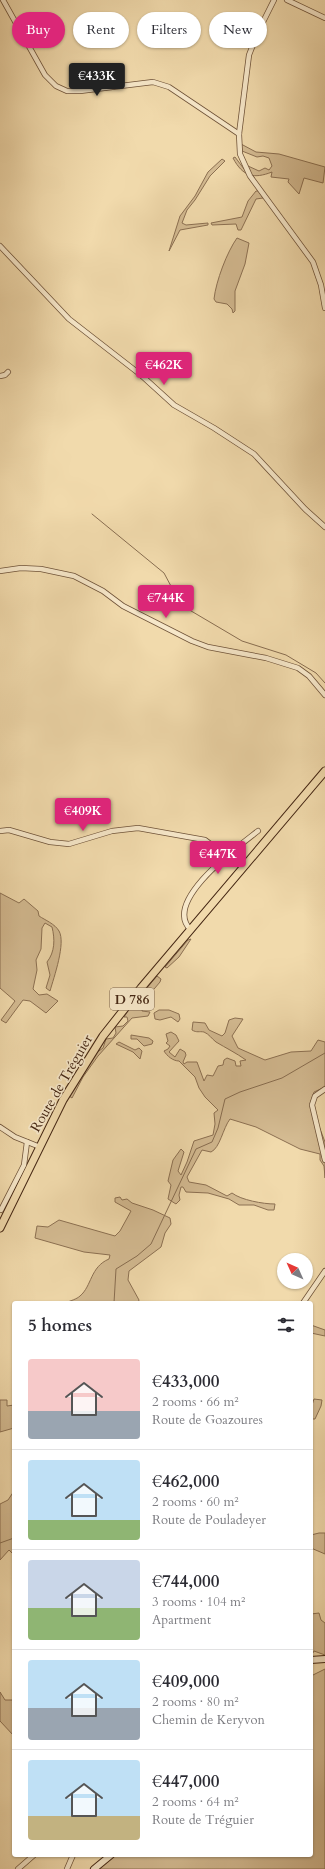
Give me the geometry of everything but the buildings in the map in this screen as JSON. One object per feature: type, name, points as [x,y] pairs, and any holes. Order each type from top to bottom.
[{"type":"main road","name":"Route de Tréguier","points":[[0,1228],[72,1083],[103,1036],[325,771]]},
{"type":"street","points":[[3,0],[45,75],[56,86],[67,90],[80,91],[153,82],[169,87],[239,134]]},
{"type":"street","points":[[274,0],[251,48],[239,134],[240,154],[250,176],[313,262],[321,285],[325,308]]},
{"type":"street","points":[[287,0],[325,18]]},
{"type":"street","points":[[0,246],[77,327],[141,375],[174,405],[214,428],[254,454],[300,504],[325,527]]},
{"type":"street","points":[[0,376],[5,375],[8,372]]},
{"type":"street","points":[[0,571],[21,568],[41,569],[74,576],[103,591],[123,606],[192,641],[208,647],[266,658],[298,668],[309,676],[325,695]]},
{"type":"street","points":[[0,831],[9,830],[50,842],[69,844],[112,831],[138,828],[205,840],[217,849],[225,858]]},
{"type":"street","points":[[191,930],[185,922],[184,914],[187,904],[205,875],[258,831]]},
{"type":"street","points":[[325,1089],[315,1096],[312,1105],[325,1160]]},
{"type":"street","points":[[0,1126],[3,1130],[40,1147]]},
{"type":"street","points":[[0,1210],[24,1165],[27,1142]]},
{"type":"street","points":[[304,1301],[325,1271]]},
{"type":"street","points":[[313,1660],[325,1659]]},
{"type":"street","points":[[18,1869],[32,1857]]},
{"type":"street","points":[[67,1869],[72,1857]]},
{"type":"street","points":[[94,1869],[109,1857]]},
{"type":"shaded area","points":[[241,144],[256,152],[279,154],[325,167],[323,183],[304,178],[299,194],[288,182],[289,179],[271,177],[272,172],[254,176],[245,173],[233,158],[235,157],[244,169],[248,166],[259,171],[265,168],[269,170],[272,166],[269,158],[263,156],[257,157],[242,151]]},
{"type":"shaded area","points":[[222,159],[225,161],[210,176],[187,210],[182,223],[186,225],[208,223],[208,225],[180,230],[169,251],[180,216],[195,196],[208,172]]},
{"type":"shaded area","points":[[256,191],[259,191],[263,198],[256,199],[241,230],[238,230],[236,224],[212,225],[211,223],[242,217],[248,201]]},
{"type":"shaded area","points":[[237,238],[249,243],[245,264],[235,291],[235,311],[233,313],[232,309],[227,304],[216,302],[214,299],[222,267]]},
{"type":"shaded area","points":[[0,893],[19,903],[24,899],[38,911],[39,916],[52,924],[59,931],[61,936],[59,960],[50,991],[46,988],[50,975],[47,962],[52,954],[54,936],[52,927],[45,923],[42,928],[41,949],[36,960],[37,970],[33,989],[39,995],[47,994],[58,1001],[46,1013],[30,1001],[23,1000],[6,1023],[1,1020],[15,1001],[0,988]]},
{"type":"shaded area","points":[[191,939],[179,957],[167,968],[165,967],[188,940]]},
{"type":"shaded area","points":[[157,976],[161,979],[160,982],[144,1001],[142,1011],[150,1012],[148,1016],[132,1018],[98,1056],[83,1077],[72,1098],[69,1096],[96,1053],[103,1048],[106,1039],[113,1038],[116,1033],[115,1027],[123,1026],[128,1021],[127,1017],[124,1017]]},
{"type":"shaded area","points":[[159,1010],[169,1010],[179,1014],[180,1019],[178,1022],[171,1017],[160,1020],[155,1019],[154,1013]]},
{"type":"shaded area","points":[[235,1018],[243,1019],[232,1036],[238,1048],[265,1060],[291,1052],[311,1051],[318,1040],[325,1042],[325,1087],[314,1092],[311,1101],[314,1104],[317,1121],[325,1142],[325,1178],[324,1166],[320,1160],[320,1154],[300,1149],[256,1127],[230,1119],[217,1146],[211,1152],[202,1150],[187,1177],[189,1182],[206,1185],[227,1196],[232,1193],[241,1198],[252,1201],[275,1204],[274,1210],[268,1210],[254,1205],[239,1205],[229,1199],[208,1193],[186,1192],[183,1187],[181,1187],[179,1195],[180,1200],[176,1204],[168,1199],[171,1185],[168,1181],[173,1160],[181,1149],[184,1152],[178,1171],[181,1175],[194,1141],[213,1135],[215,1124],[214,1113],[218,1110],[205,1097],[199,1088],[195,1077],[179,1061],[172,1059],[165,1053],[164,1051],[170,1046],[166,1043],[168,1041],[166,1034],[171,1032],[176,1035],[179,1041],[169,1052],[175,1057],[180,1049],[185,1052],[186,1055],[183,1062],[184,1064],[187,1062],[197,1062],[204,1081],[207,1075],[213,1076],[218,1066],[223,1065],[224,1060],[227,1058],[235,1061],[236,1066],[241,1066],[240,1061],[246,1060],[216,1042],[206,1033],[192,1030],[193,1022],[205,1023],[209,1030],[222,1036],[225,1033],[229,1020]]},
{"type":"shaded area","points":[[131,1035],[149,1038],[153,1041],[152,1044],[144,1046],[137,1039],[131,1039]]},
{"type":"shaded area","points":[[119,1042],[135,1050],[139,1048],[142,1051],[140,1059],[133,1052],[116,1044]]},
{"type":"shaded area","points":[[120,1197],[122,1200],[127,1199],[132,1203],[170,1218],[171,1224],[165,1233],[161,1247],[129,1271],[128,1280],[139,1301],[70,1301],[77,1298],[84,1292],[98,1267],[109,1259],[110,1255],[84,1252],[35,1238],[37,1226],[48,1227],[59,1220],[115,1236],[120,1231],[131,1211],[115,1202],[115,1198]]},
{"type":"shaded area","points":[[313,1326],[325,1330],[325,1336],[313,1333]]},
{"type":"shaded area","points":[[314,1399],[322,1400],[315,1419],[313,1419]]},
{"type":"shaded area","points":[[0,1400],[7,1400],[7,1406],[12,1405],[12,1429],[0,1432]]},
{"type":"shaded area","points":[[12,1494],[12,1553],[9,1550],[0,1560],[0,1504],[8,1500]]},
{"type":"shaded area","points":[[325,1533],[325,1554],[313,1549],[313,1534]]},
{"type":"shaded area","points":[[319,1613],[321,1620],[325,1623],[325,1655],[314,1651],[313,1653],[313,1614]]},
{"type":"shaded area","points":[[325,1669],[325,1869],[96,1869],[111,1857],[313,1857],[313,1675]]},
{"type":"shaded area","points":[[0,1692],[5,1700],[12,1700],[12,1734],[0,1721]]},
{"type":"waterway","points":[[92,514],[164,573],[181,605],[242,641],[286,655],[316,673],[325,683]]},
{"type":"waterway","points":[[114,1301],[116,1269],[137,1256],[151,1244],[196,1149],[212,1142],[218,1128],[225,1099],[240,1092],[282,1078],[325,1053]]},
{"type":"waterway","points":[[0,1543],[12,1539]]}]
